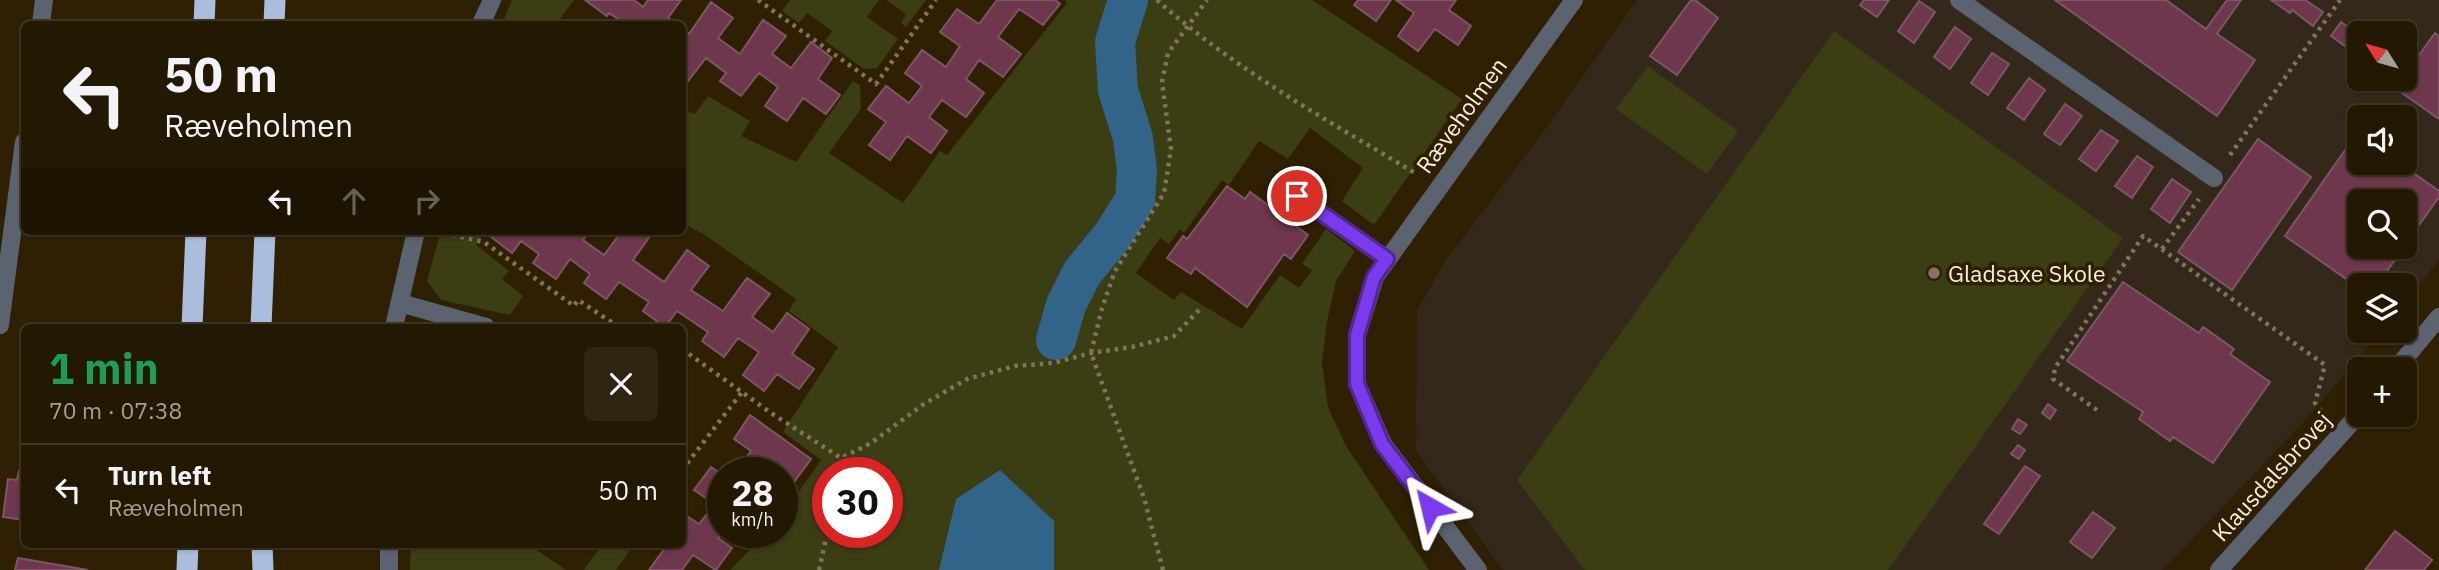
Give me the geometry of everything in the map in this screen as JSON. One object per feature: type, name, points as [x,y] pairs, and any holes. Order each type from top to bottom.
[{"type":"highway","points":[[204,21],[205,0]]},
{"type":"highway","points":[[274,21],[275,0]]},
{"type":"highway","points":[[192,324],[196,235]]},
{"type":"highway","points":[[261,324],[265,235]]},
{"type":"highway","points":[[187,570],[188,548]]},
{"type":"highway","points":[[262,548],[262,570]]},
{"type":"street","points":[[41,21],[44,0]]},
{"type":"street","points":[[482,21],[492,0]]},
{"type":"street","name":"Ræveholmen","points":[[1478,570],[1382,444],[1357,384],[1357,335],[1374,277],[1574,0]]},
{"type":"street","points":[[1959,0],[2214,178]]},
{"type":"street","points":[[0,325],[21,165]]},
{"type":"street","points":[[1297,196],[1387,259]]},
{"type":"street","points":[[395,324],[415,235]]},
{"type":"street","points":[[400,303],[475,324]]},
{"type":"street","points":[[2406,357],[2439,317]]},
{"type":"street","name":"Klausdalsbrovej","points":[[2219,570],[2347,427]]},
{"type":"street","points":[[389,548],[389,570]]},
{"type":"path","points":[[758,0],[876,84],[936,0]]},
{"type":"path","points":[[1157,0],[1187,27],[1294,100],[1438,188]]},
{"type":"path","points":[[1163,570],[1143,498],[1091,353],[1115,271],[1164,192],[1171,149],[1162,82],[1168,53],[1207,0]]},
{"type":"path","points":[[2162,249],[2340,0]]},
{"type":"path","points":[[452,235],[484,242],[574,306],[578,300],[614,324]]},
{"type":"path","points":[[2097,410],[2053,379],[2055,368],[2143,236],[2325,365],[2315,403],[2340,435]]},
{"type":"path","points":[[843,457],[871,443],[924,404],[967,379],[1015,366],[1053,363],[1174,336],[1202,307]]},
{"type":"path","points":[[686,352],[771,413],[839,457]]},
{"type":"path","points":[[686,465],[742,392]]},
{"type":"path","points":[[819,570],[824,548]]},
{"type":"shaded area","name":"Gladsaxe Skole","points":[[1637,0],[2439,0],[2439,260],[2417,287],[2417,273],[2347,273],[2347,343],[2371,343],[2359,357],[2347,357],[2347,371],[2308,417],[2163,570],[1503,570],[1416,451],[1417,310],[1446,260],[1544,131]]},
{"type":"green space","points":[[512,0],[574,0],[558,21],[503,21]]},
{"type":"green space","points":[[790,0],[879,0],[867,17],[898,39],[877,68],[864,69],[825,41],[832,31],[807,13],[799,23],[782,11]]},
{"type":"green space","points":[[886,0],[926,0],[906,27],[901,23],[906,14]]},
{"type":"green space","points":[[1065,0],[1312,0],[1462,99],[1374,225],[1342,201],[1363,168],[1310,128],[1288,159],[1259,141],[1229,185],[1222,180],[1184,233],[1180,229],[1169,244],[1160,238],[1136,273],[1174,300],[1181,292],[1242,329],[1280,275],[1299,288],[1312,270],[1302,264],[1326,229],[1355,251],[1336,281],[1327,321],[1322,362],[1328,407],[1346,446],[1429,570],[730,570],[752,548],[798,548],[798,493],[812,473],[812,548],[903,548],[903,457],[817,457],[783,432],[838,347],[789,311],[796,299],[686,225],[686,111],[695,114],[708,96],[750,121],[741,136],[796,162],[853,81],[860,85],[861,109],[829,153],[903,203],[940,151],[947,155],[1067,3]]},
{"type":"green space","points":[[1834,31],[2123,238],[1888,570],[1585,570],[1517,480]]},
{"type":"green space","points":[[1648,66],[1738,131],[1707,174],[1616,109]]},
{"type":"green space","points":[[440,235],[482,235],[476,245],[509,271],[502,279],[523,296],[510,315],[441,300],[427,281]]},
{"type":"green space","points":[[411,548],[534,548],[566,570],[410,570]]},
{"type":"green space","points":[[599,548],[631,548],[616,570],[584,570]]},
{"type":"water","points":[[1000,470],[1054,521],[1054,570],[939,570],[956,499]]},
{"type":"building","points":[[585,0],[634,0],[643,7],[648,0],[681,0],[668,18],[672,21],[621,21],[609,13],[607,16]]},
{"type":"building","points":[[997,0],[1055,0],[1060,4],[1043,25],[1019,9],[998,37],[1021,54],[1003,77],[979,60],[966,79],[984,93],[966,117],[942,100],[929,117],[947,131],[931,153],[907,136],[890,160],[869,145],[886,122],[868,109],[886,86],[909,103],[922,86],[905,73],[922,50],[946,67],[960,46],[940,32],[957,9],[979,24]]},
{"type":"building","points":[[1358,0],[1391,0],[1376,21],[1354,5]]},
{"type":"building","points":[[1396,0],[1456,0],[1449,10],[1471,26],[1458,45],[1435,29],[1418,51],[1398,36],[1414,13]]},
{"type":"building","points":[[1691,0],[1695,0],[1718,18],[1677,75],[1650,56]]},
{"type":"building","points":[[1864,0],[1889,0],[1877,17],[1860,5]]},
{"type":"building","points":[[2055,0],[2166,0],[2206,29],[2227,0],[2241,0],[2217,34],[2255,60],[2217,116]]},
{"type":"building","points":[[2271,0],[2305,0],[2323,12],[2313,26],[2292,10],[2290,13]]},
{"type":"building","points":[[1919,1],[1935,12],[1914,43],[1898,31]]},
{"type":"building","points":[[711,2],[733,18],[718,38],[740,54],[763,20],[786,36],[772,54],[791,68],[811,42],[832,58],[818,79],[840,95],[826,114],[803,98],[787,121],[765,106],[778,87],[759,73],[741,96],[720,81],[726,73],[706,58],[688,81],[686,80],[686,32],[689,34]]},
{"type":"building","points":[[2341,22],[2347,26],[2347,47],[2331,36]]},
{"type":"building","points":[[1955,27],[1971,39],[1950,69],[1934,57]]},
{"type":"building","points":[[2435,33],[2439,36],[2439,119],[2399,91],[2417,91],[2417,58]]},
{"type":"building","points":[[1992,53],[2009,64],[1988,95],[1971,83]]},
{"type":"building","points":[[2029,78],[2045,90],[2024,120],[2007,108]]},
{"type":"building","points":[[2065,104],[2082,116],[2060,145],[2044,134]]},
{"type":"building","points":[[2101,130],[2118,141],[2096,171],[2079,159]]},
{"type":"building","points":[[2258,139],[2311,177],[2232,290],[2178,252]]},
{"type":"building","points":[[2347,147],[2347,175],[2416,175],[2439,191],[2439,197],[2417,228],[2417,189],[2347,189],[2347,259],[2395,259],[2386,273],[2347,273],[2347,280],[2285,236]]},
{"type":"building","points":[[2137,156],[2153,167],[2132,198],[2115,186]]},
{"type":"building","points":[[2172,179],[2191,192],[2170,223],[2151,209]]},
{"type":"building","points":[[1227,186],[1245,199],[1250,192],[1308,235],[1291,259],[1284,254],[1247,307],[1195,268],[1191,274],[1167,258],[1183,236],[1187,239]]},
{"type":"building","points":[[587,235],[583,240],[604,255],[619,235],[649,235],[633,260],[664,282],[687,250],[709,266],[691,290],[723,311],[747,278],[770,294],[752,317],[773,332],[787,313],[809,329],[792,354],[814,369],[799,389],[777,374],[764,391],[743,375],[759,352],[738,338],[724,357],[702,341],[708,332],[677,311],[667,324],[661,324],[643,311],[649,302],[619,282],[606,299],[584,283],[590,274],[570,259],[556,279],[533,263],[539,254],[521,241],[512,253],[490,236]]},
{"type":"building","points":[[2123,282],[2199,333],[2203,327],[2234,349],[2230,354],[2270,382],[2213,463],[2173,437],[2170,441],[2139,419],[2143,412],[2067,361]]},
{"type":"building","points":[[2048,404],[2056,410],[2050,419],[2042,413]]},
{"type":"building","points":[[750,415],[811,459],[798,477],[798,457],[746,457],[751,451],[734,439]]},
{"type":"building","points":[[2018,419],[2027,425],[2020,434],[2012,429]]},
{"type":"building","points":[[2018,445],[2025,450],[2019,459],[2011,454]]},
{"type":"building","points":[[2025,466],[2040,476],[1999,534],[1984,524]]},
{"type":"building","points":[[21,471],[21,520],[3,517],[8,479],[17,480]]},
{"type":"building","points":[[707,472],[707,499],[694,490]]},
{"type":"building","points":[[2093,512],[2115,528],[2092,558],[2070,542]]},
{"type":"building","points":[[707,514],[707,548],[732,548],[716,570],[693,555],[682,570],[649,570],[665,548],[686,548],[686,516],[699,524]]},
{"type":"building","points":[[2395,531],[2432,560],[2424,570],[2365,570]]},
{"type":"building","points":[[18,558],[88,570],[15,570]]},
{"type":"waterway","points":[[1056,340],[1066,305],[1082,273],[1113,235],[1135,200],[1137,171],[1133,138],[1118,90],[1115,42],[1128,0]]},
{"type":"place","name":"Gladsaxe Skole","points":[[1934,273]]},
{"type":"route","points":[[1297,196],[1387,259],[1374,277],[1357,335],[1357,384],[1382,444],[1430,507]]}]
